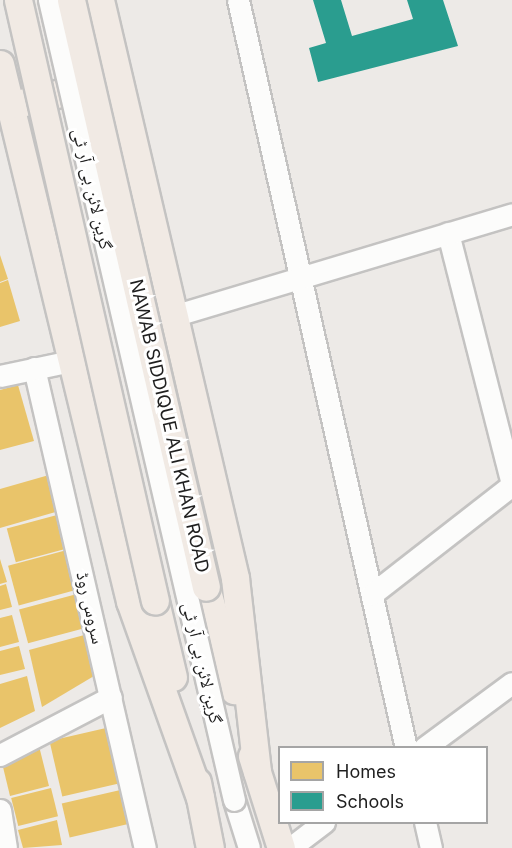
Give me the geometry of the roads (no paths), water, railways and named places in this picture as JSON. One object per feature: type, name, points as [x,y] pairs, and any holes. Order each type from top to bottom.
[{"type":"main road","points":[[18,0],[210,848]]},
{"type":"main road","name":"NAWAB SIDDIQUE ALI KHAN ROAD","points":[[71,0],[206,587],[257,772],[281,848]]},
{"type":"main road","points":[[101,3],[235,578],[257,772]]},
{"type":"main road","points":[[0,64],[130,601],[200,798]]},
{"type":"main road","points":[[10,105],[118,78]]},
{"type":"street","name":"گرین لائن بی آر ٹی","points":[[49,0],[234,800],[249,848]]},
{"type":"street","points":[[238,0],[303,279],[406,746]]},
{"type":"street","points":[[173,316],[303,279],[512,214]]},
{"type":"street","points":[[372,594],[512,485],[448,233]]},
{"type":"street","points":[[0,376],[72,361]]},
{"type":"street","name":"سروس روڈ","points":[[34,368],[145,848]]},
{"type":"street","points":[[425,746],[512,683]]},
{"type":"street","points":[[0,755],[111,697]]},
{"type":"street","name":"گرین لائن بی آر ٹی","points":[[234,800],[241,848]]},
{"type":"street","points":[[0,810],[6,848]]},
{"type":"street","points":[[290,848],[321,824]]},
{"type":"street","points":[[425,824],[431,848]]}]
